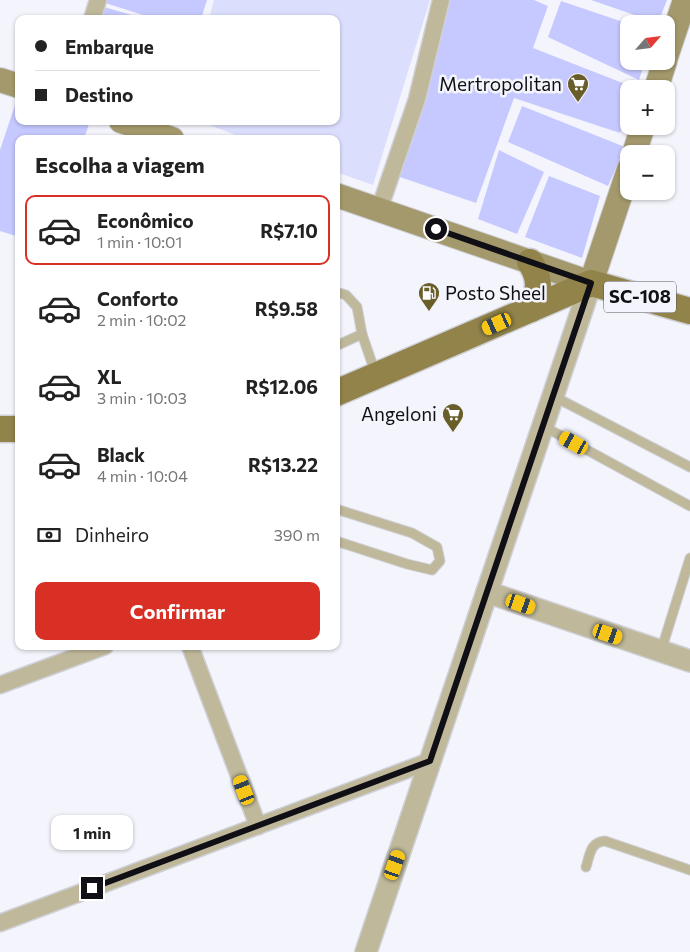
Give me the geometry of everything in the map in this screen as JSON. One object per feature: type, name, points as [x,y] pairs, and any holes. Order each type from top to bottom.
[{"type":"main road","points":[[675,30],[685,0]]},
{"type":"main road","points":[[0,80],[15,85]]},
{"type":"main road","points":[[132,125],[161,135]]},
{"type":"main road","points":[[340,196],[591,283],[620,196]]},
{"type":"main road","points":[[530,262],[536,271],[539,284],[537,297],[531,309]]},
{"type":"main road","name":"SC-108","points":[[340,391],[591,283],[690,311]]},
{"type":"main road","points":[[0,429],[15,429]]},
{"type":"street","points":[[93,15],[98,0]]},
{"type":"street","points":[[379,210],[417,99],[441,0]]},
{"type":"street","points":[[366,952],[591,283]]},
{"type":"street","points":[[487,592],[690,661]]},
{"type":"street","points":[[0,685],[93,650]]},
{"type":"street","points":[[192,650],[258,826]]},
{"type":"street","points":[[0,923],[430,761]]},
{"type":"lane","points":[[340,293],[346,295],[357,307],[362,334],[377,377]]},
{"type":"lane","points":[[340,344],[362,334]]},
{"type":"lane","points":[[553,395],[690,467]]},
{"type":"lane","points":[[543,426],[690,506]]},
{"type":"lane","points":[[340,510],[412,533],[437,547],[440,560],[432,570],[340,543]]},
{"type":"lane","points":[[660,651],[690,558]]},
{"type":"lane","points":[[586,866],[593,846],[598,841],[605,841],[690,870]]},
{"type":"shaded area","points":[[214,0],[430,0],[373,185],[340,173],[340,135],[236,135],[209,125],[340,125],[340,15],[210,15]]},
{"type":"building","points":[[106,0],[207,0],[202,15],[143,15],[105,3]]},
{"type":"building","name":"Mertropolitan","points":[[447,0],[534,0],[548,6],[533,48],[620,82],[620,133],[514,98],[476,203],[394,175]]},
{"type":"building","points":[[591,0],[667,0],[661,15],[635,15]]},
{"type":"building","points":[[561,1],[620,21],[620,70],[642,70],[639,80],[548,37]]},
{"type":"building","points":[[104,7],[132,15],[101,15]]},
{"type":"building","points":[[15,105],[15,125],[89,125],[85,135],[15,135],[15,236],[0,231],[0,150]]},
{"type":"building","points":[[522,106],[620,145],[620,158],[608,186],[508,142]]},
{"type":"building","points":[[499,150],[544,172],[517,234],[478,219]]},
{"type":"building","points":[[549,176],[600,196],[582,258],[525,237]]},
{"type":"place","name":"Mertropolitan","points":[[578,103]]},
{"type":"place","name":"Posto Sheel","points":[[429,312]]},
{"type":"place","name":"Angeloni","points":[[453,433]]},
{"type":"route","points":[[92,888],[430,761],[591,283],[436,229]]}]
